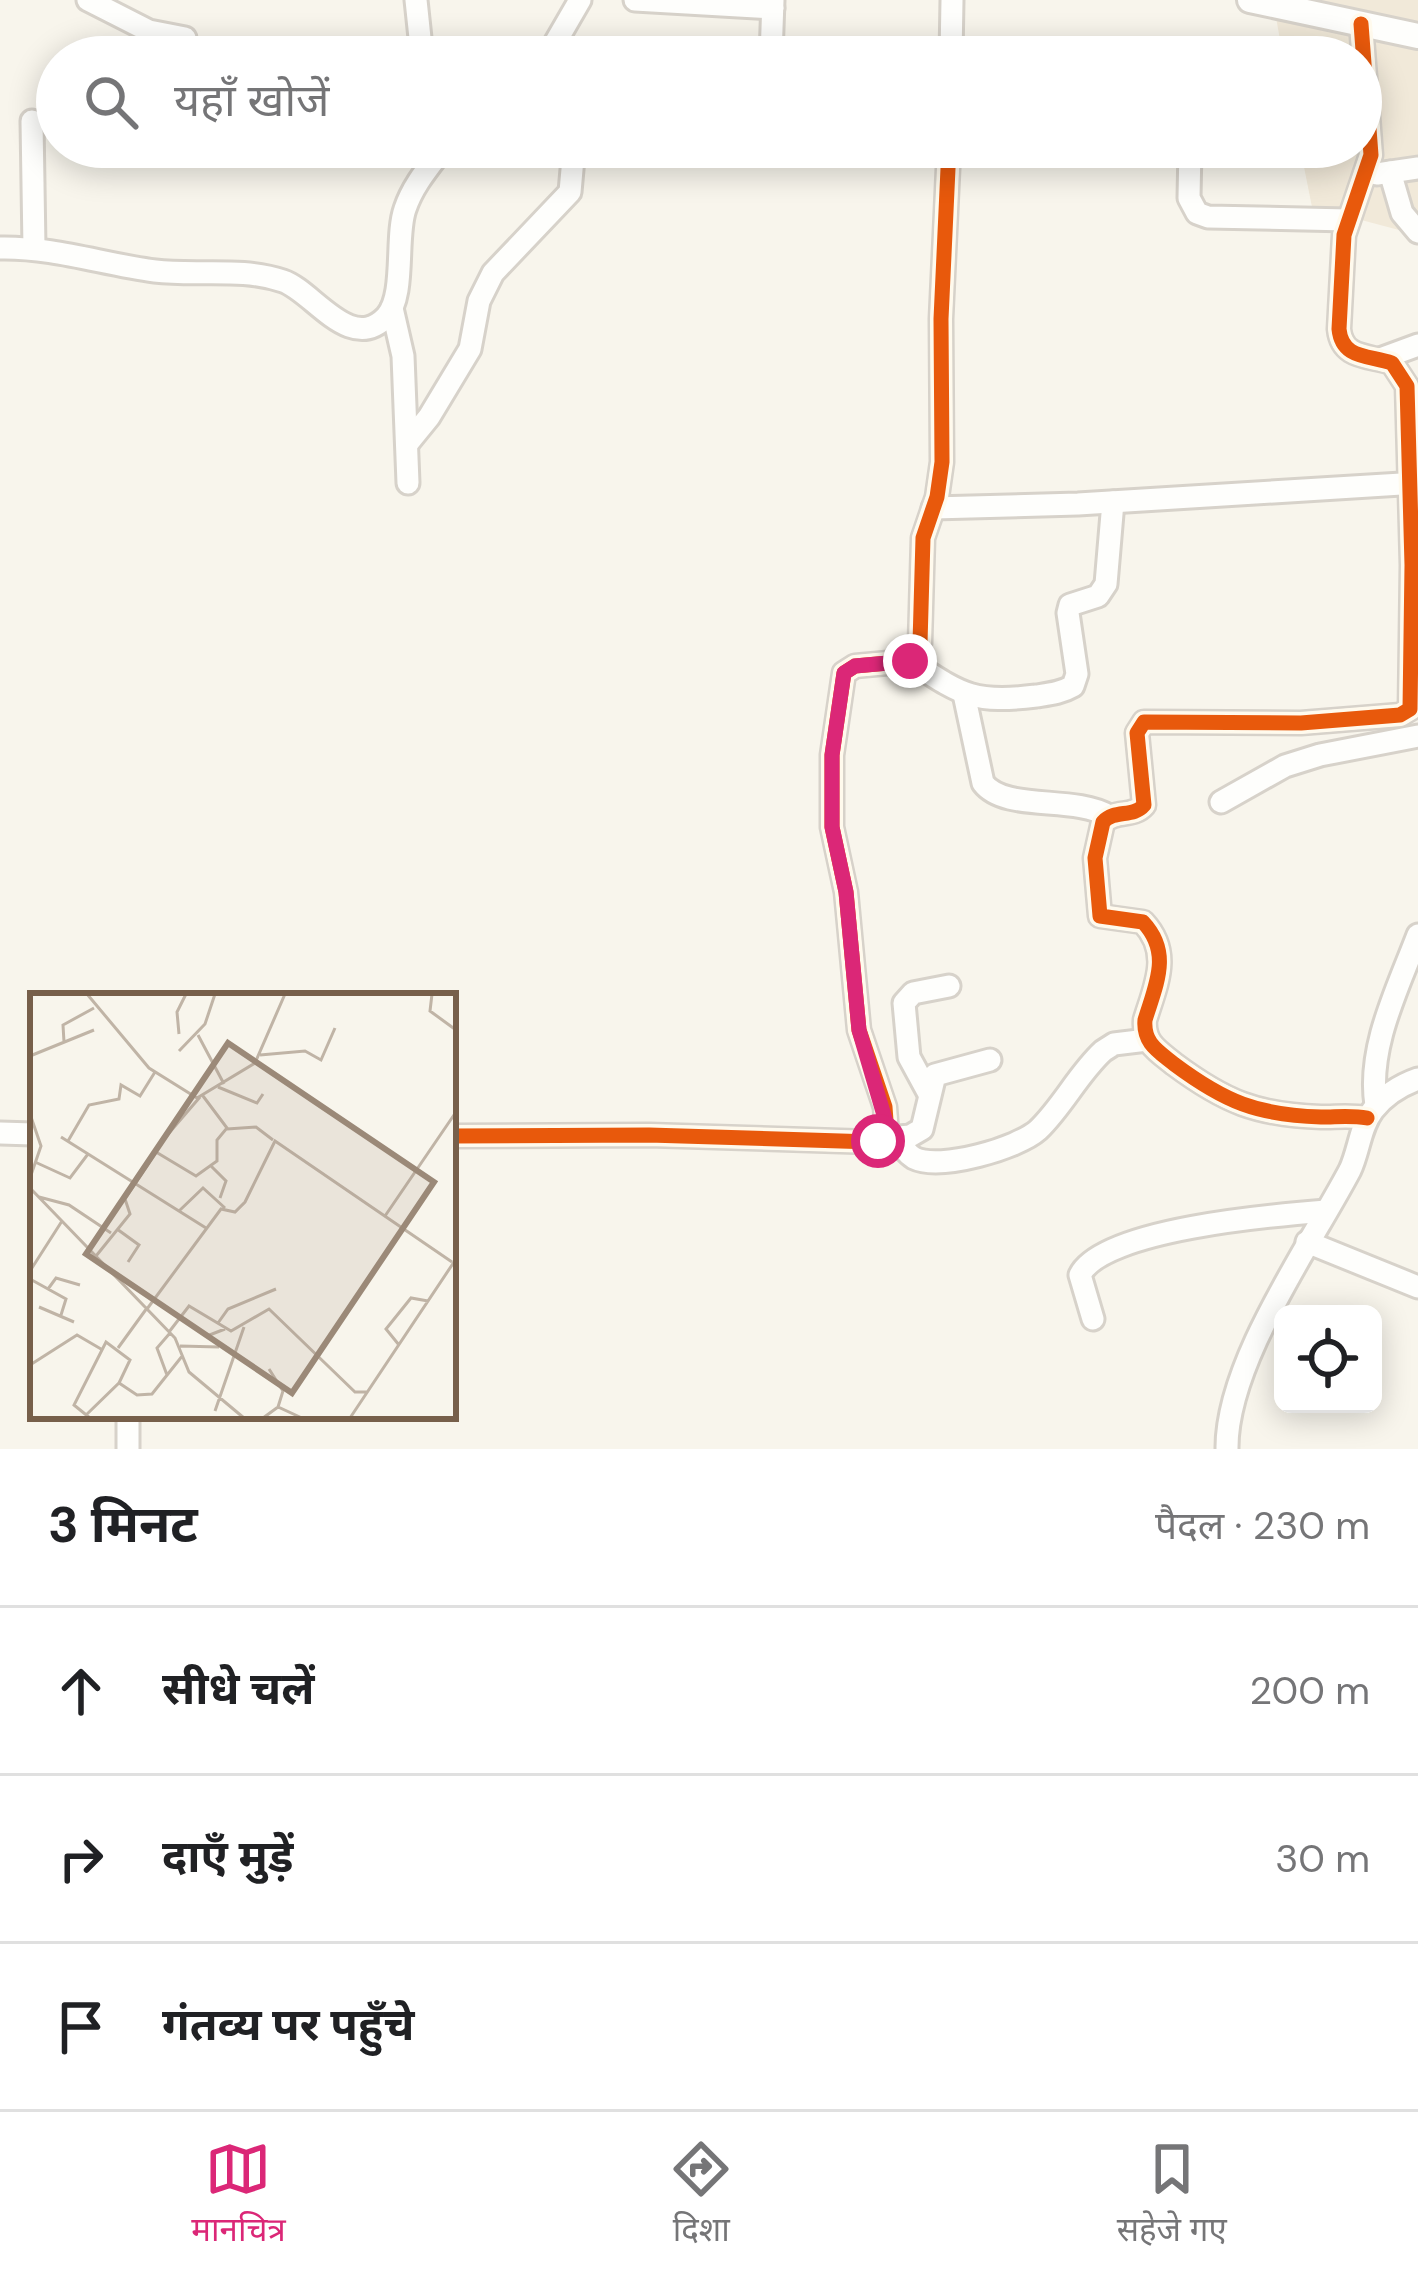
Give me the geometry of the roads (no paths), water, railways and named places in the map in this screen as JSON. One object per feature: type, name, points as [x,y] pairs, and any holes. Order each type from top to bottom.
[{"type":"street","points":[[88,0],[149,32],[173,36]]},
{"type":"street","points":[[416,0],[420,36]]},
{"type":"street","points":[[559,36],[580,0]]},
{"type":"street","points":[[634,0],[773,4],[772,36]]},
{"type":"street","points":[[951,36],[952,0]]},
{"type":"street","points":[[1250,0],[1418,36]]},
{"type":"street","points":[[1361,24],[1362,36]]},
{"type":"street","points":[[32,121],[34,248]]},
{"type":"street","points":[[407,483],[403,356],[392,308],[403,213],[427,168]]},
{"type":"street","points":[[407,444],[470,349],[479,301],[493,273],[571,192],[573,168]]},
{"type":"street","points":[[910,661],[920,643],[923,538],[942,462],[941,319],[948,168]]},
{"type":"street","points":[[1190,168],[1189,198],[1197,213],[1208,217],[1348,220]]},
{"type":"street","points":[[964,694],[983,783],[989,791],[1006,798],[1073,802],[1109,816],[1135,813],[1144,805],[1137,734],[1150,720],[1301,723],[1414,712],[1414,483],[1407,386],[1399,369],[1348,352],[1340,341],[1342,250],[1367,168]]},
{"type":"street","points":[[1366,176],[1418,168]]},
{"type":"street","points":[[1390,172],[1402,213],[1418,232]]},
{"type":"street","points":[[0,248],[34,248],[153,271],[254,274],[287,282],[344,324],[375,324],[392,308]]},
{"type":"street","points":[[1380,359],[1418,345]]},
{"type":"street","points":[[933,508],[1414,483]]},
{"type":"street","points":[[1113,502],[1106,584],[1098,596],[1070,605],[1068,613],[1077,674],[1073,686],[1060,692],[983,700],[964,694],[910,661],[855,666],[844,673],[832,755],[832,827],[846,892],[859,1030],[890,1138],[912,1157],[929,1162],[968,1158],[1021,1141],[1042,1126],[1103,1051],[1114,1044],[1147,1040]]},
{"type":"street","points":[[1221,802],[1285,766],[1418,736]]},
{"type":"street","points":[[1109,816],[1096,844],[1097,910],[1111,920],[1142,922],[1162,957],[1145,1020],[1147,1040],[1210,1091],[1235,1104],[1292,1115],[1372,1112],[1418,1079]]},
{"type":"street","points":[[1227,1449],[1231,1411],[1242,1379],[1307,1242],[1356,1157],[1372,1112],[1376,1054],[1418,935]]},
{"type":"street","points":[[928,1092],[909,1057],[904,1003],[913,993],[949,986]]},
{"type":"street","points":[[456,1136],[872,1142],[910,1136],[922,1129],[935,1075],[990,1060]]},
{"type":"street","points":[[0,1133],[30,1134]]},
{"type":"street","points":[[1093,1319],[1080,1275],[1092,1260],[1190,1228],[1326,1211]]},
{"type":"street","points":[[1307,1242],[1418,1287]]}]
